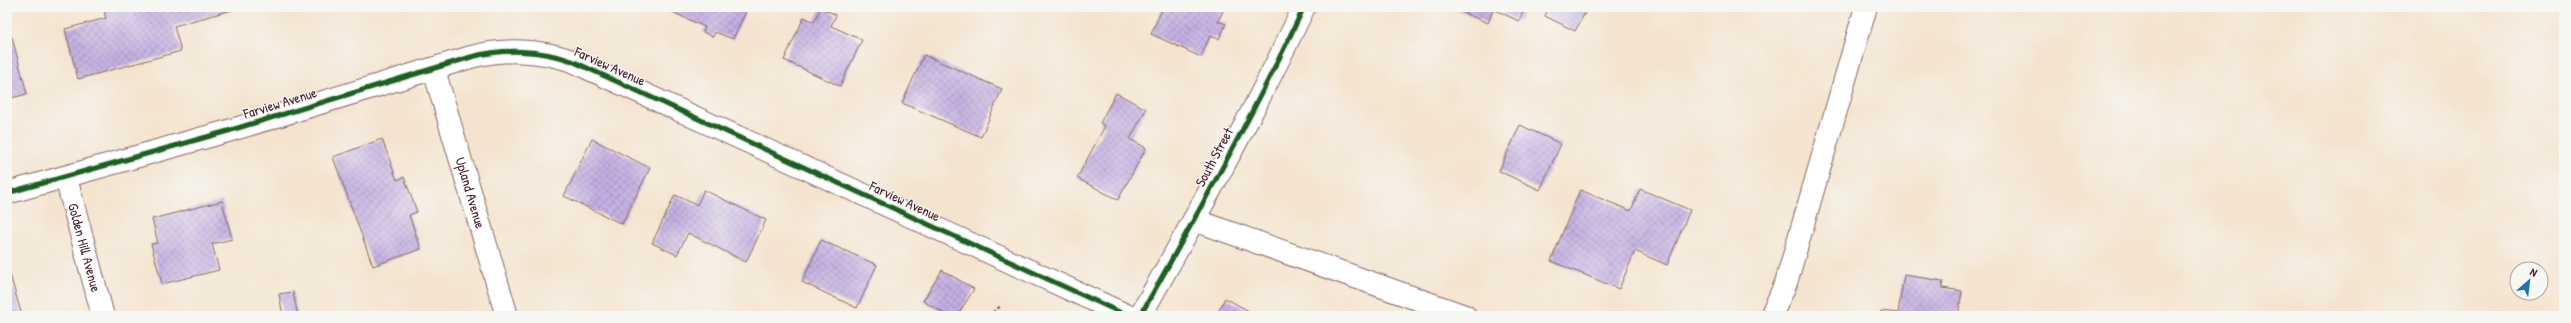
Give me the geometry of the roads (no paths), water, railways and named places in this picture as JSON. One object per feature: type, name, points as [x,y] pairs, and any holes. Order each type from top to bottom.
[{"type":"street","name":"South Street","points":[[1140,316],[1194,220],[1279,60],[1304,7]]},
{"type":"street","points":[[1771,316],[1786,283],[1866,7]]},
{"type":"street","name":"Farview Avenue","points":[[7,193],[66,178],[434,70],[471,57],[500,52],[528,52],[564,58],[1128,316]]},
{"type":"street","name":"Upland Avenue","points":[[434,70],[507,316]]},
{"type":"street","name":"Golden Hill Avenue","points":[[66,178],[103,316]]},
{"type":"street","points":[[1194,220],[1466,316]]}]
